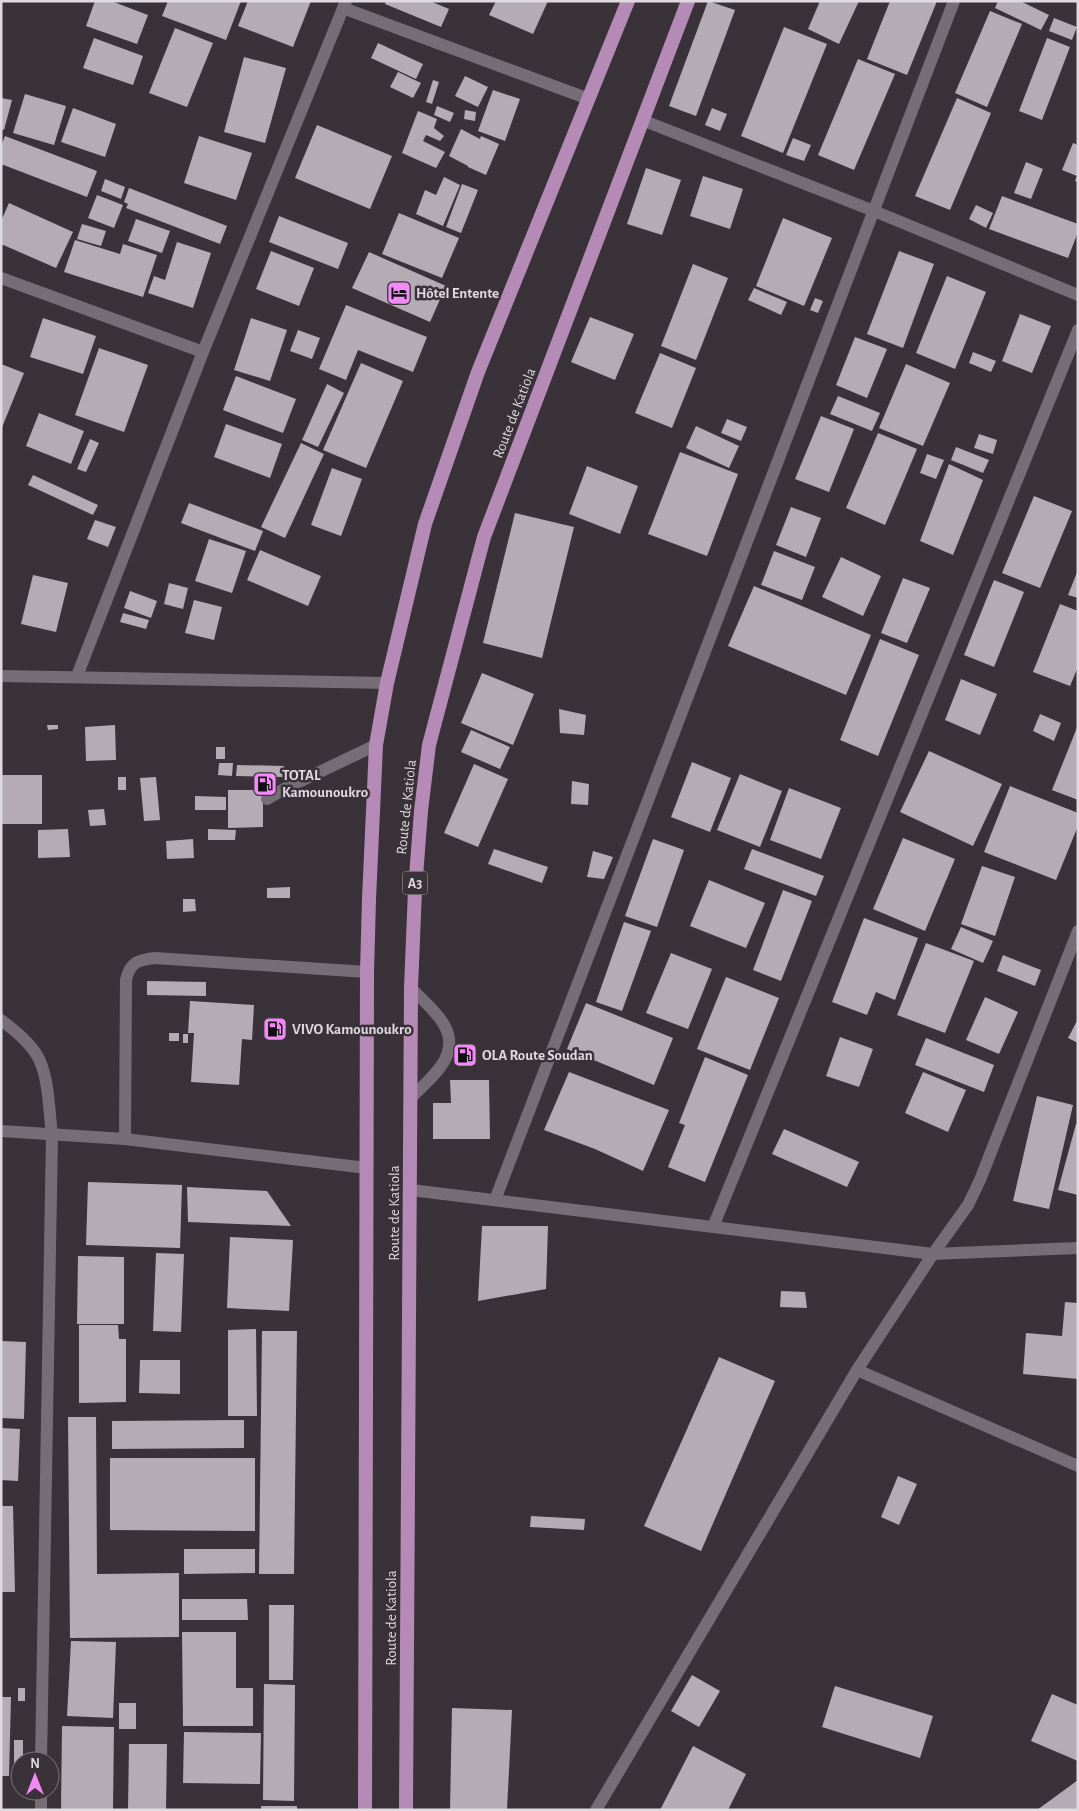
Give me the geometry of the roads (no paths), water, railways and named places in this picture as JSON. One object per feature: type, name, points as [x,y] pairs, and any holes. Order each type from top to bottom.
[{"type":"highway","name":"Route de Katiola","points":[[365,1810],[367,972],[376,745],[387,683],[425,524],[478,372],[628,1]]},
{"type":"highway","name":"Route de Katiola","points":[[406,1810],[411,988],[415,890],[421,812],[429,745],[484,537],[688,1]]},
{"type":"street","points":[[495,1200],[954,1]]},
{"type":"street","points":[[76,676],[204,352],[345,5],[589,99]]},
{"type":"street","points":[[642,120],[874,211],[1078,295]]},
{"type":"street","points":[[1,278],[204,352]]},
{"type":"street","points":[[713,1227],[1078,330]]},
{"type":"street","points":[[1,676],[387,683]]},
{"type":"street","points":[[267,799],[376,745]]},
{"type":"street","points":[[596,1810],[857,1370],[933,1254],[968,1205],[980,1180],[1078,931]]},
{"type":"street","points":[[125,1139],[126,980],[132,965],[142,960],[155,958],[367,972]]},
{"type":"street","points":[[411,988],[443,1023],[450,1045],[448,1054],[441,1066],[411,1098]]},
{"type":"street","points":[[1,1020],[20,1035],[38,1058],[46,1086],[52,1135],[41,1751]]},
{"type":"street","points":[[1,1131],[125,1139],[367,1168]]},
{"type":"street","points":[[411,1190],[933,1254],[1078,1248]]},
{"type":"street","points":[[857,1370],[1078,1466]]},
{"type":"place","name":"Hôtel Entente","points":[[399,293]]},
{"type":"place","name":"TOTAL Kamounoukro","points":[[265,784]]},
{"type":"place","name":"VIVO Kamounoukro","points":[[275,1029]]},
{"type":"place","name":"OLA Route Soudan","points":[[465,1055]]}]
